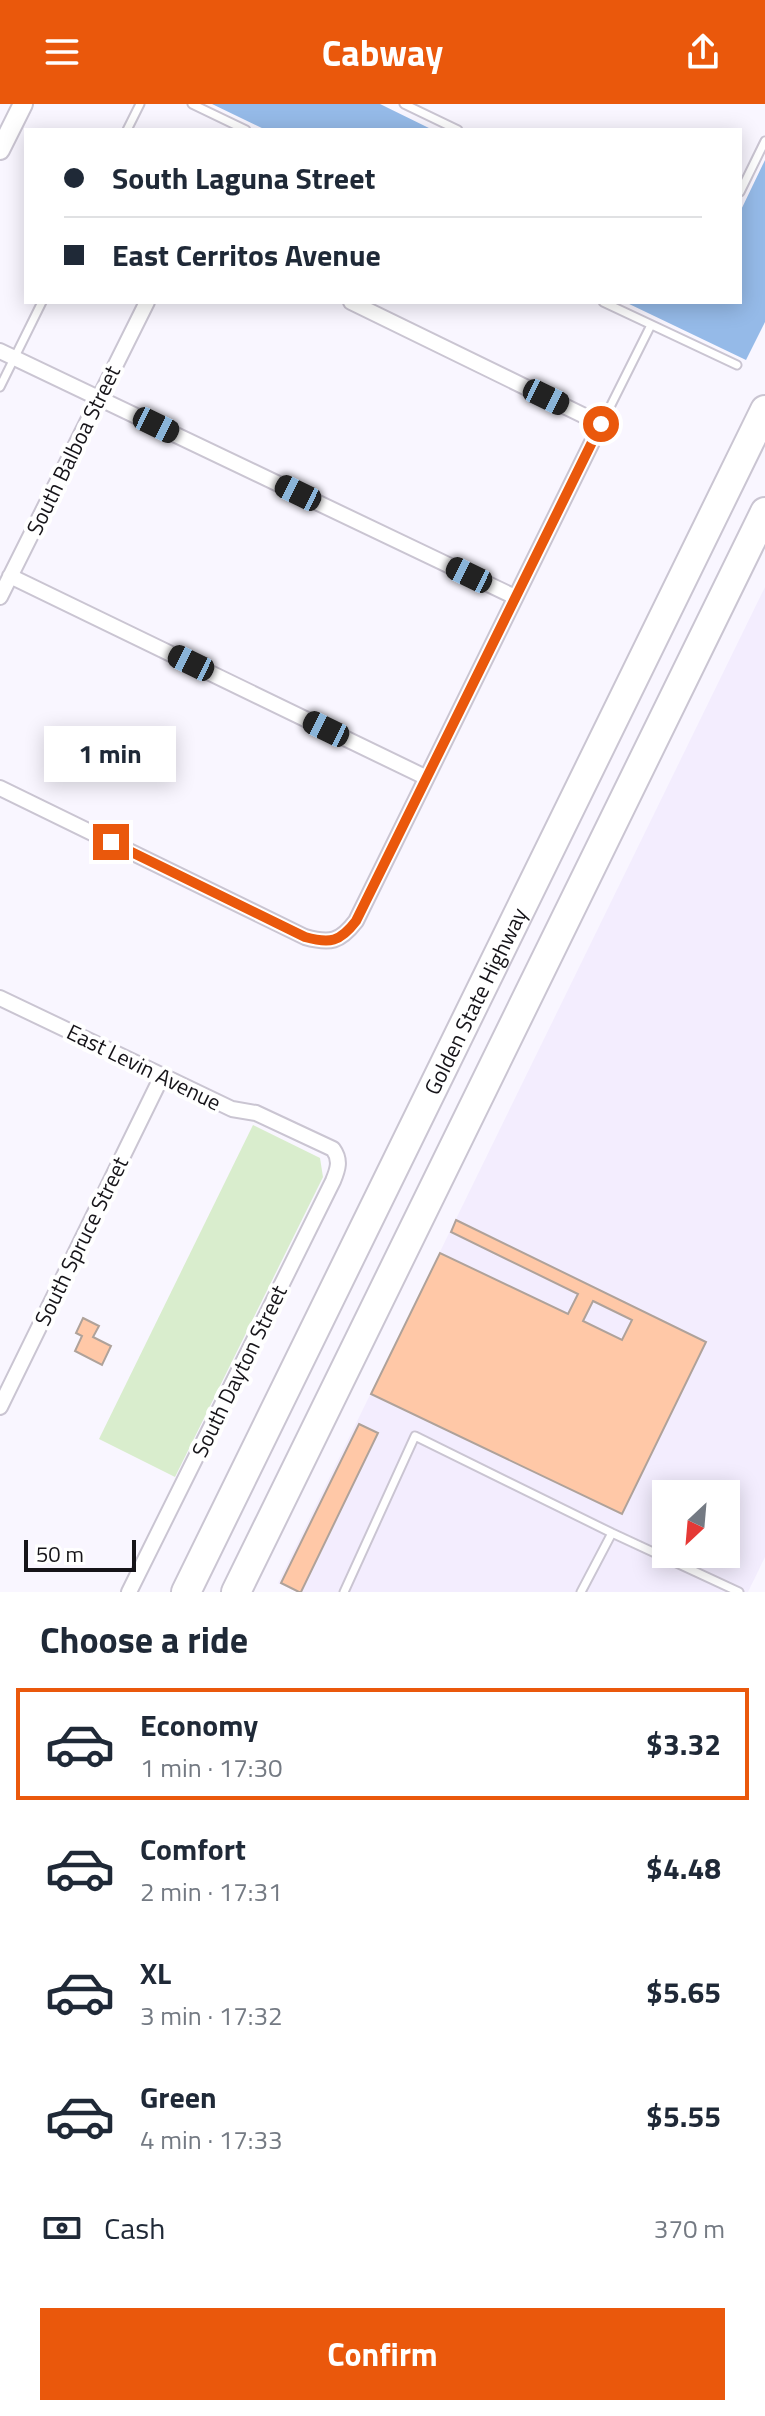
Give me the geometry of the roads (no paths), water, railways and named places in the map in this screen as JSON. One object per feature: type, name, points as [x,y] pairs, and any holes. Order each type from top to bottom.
[{"type":"highway","name":"Golden State Highway","points":[[186,1592],[765,410]]},
{"type":"highway","name":"Golden State Highway","points":[[236,1592],[765,512]]},
{"type":"street","points":[[0,150],[23,104]]},
{"type":"street","name":"South Balboa Street","points":[[0,597],[146,304]]},
{"type":"street","points":[[0,788],[305,937],[321,942],[334,941],[347,933],[356,921],[601,424],[355,304]]},
{"type":"street","points":[[0,351],[515,597]]},
{"type":"street","points":[[10,576],[425,777]]},
{"type":"street","name":"East Levin Avenue","points":[[0,998],[232,1109],[256,1113],[333,1149]]},
{"type":"street","name":"South Spruce Street","points":[[0,1407],[162,1076]]},
{"type":"street","name":"South Dayton Street","points":[[129,1592],[333,1181],[339,1163],[333,1149]]},
{"type":"lane","points":[[128,128],[140,104]]},
{"type":"lane","points":[[192,104],[242,128]]},
{"type":"lane","points":[[404,104],[454,128]]},
{"type":"lane","points":[[742,188],[765,141]]},
{"type":"lane","points":[[0,387],[41,304]]},
{"type":"lane","points":[[607,304],[737,365]]},
{"type":"lane","points":[[601,424],[651,325]]},
{"type":"lane","points":[[344,1592],[415,1436],[739,1592]]},
{"type":"lane","points":[[581,1592],[612,1533]]},
{"type":"water","points":[[212,104],[380,104],[429,128],[262,128]]},
{"type":"water","points":[[765,160],[765,322],[746,360],[629,304],[742,304],[742,208]]}]
